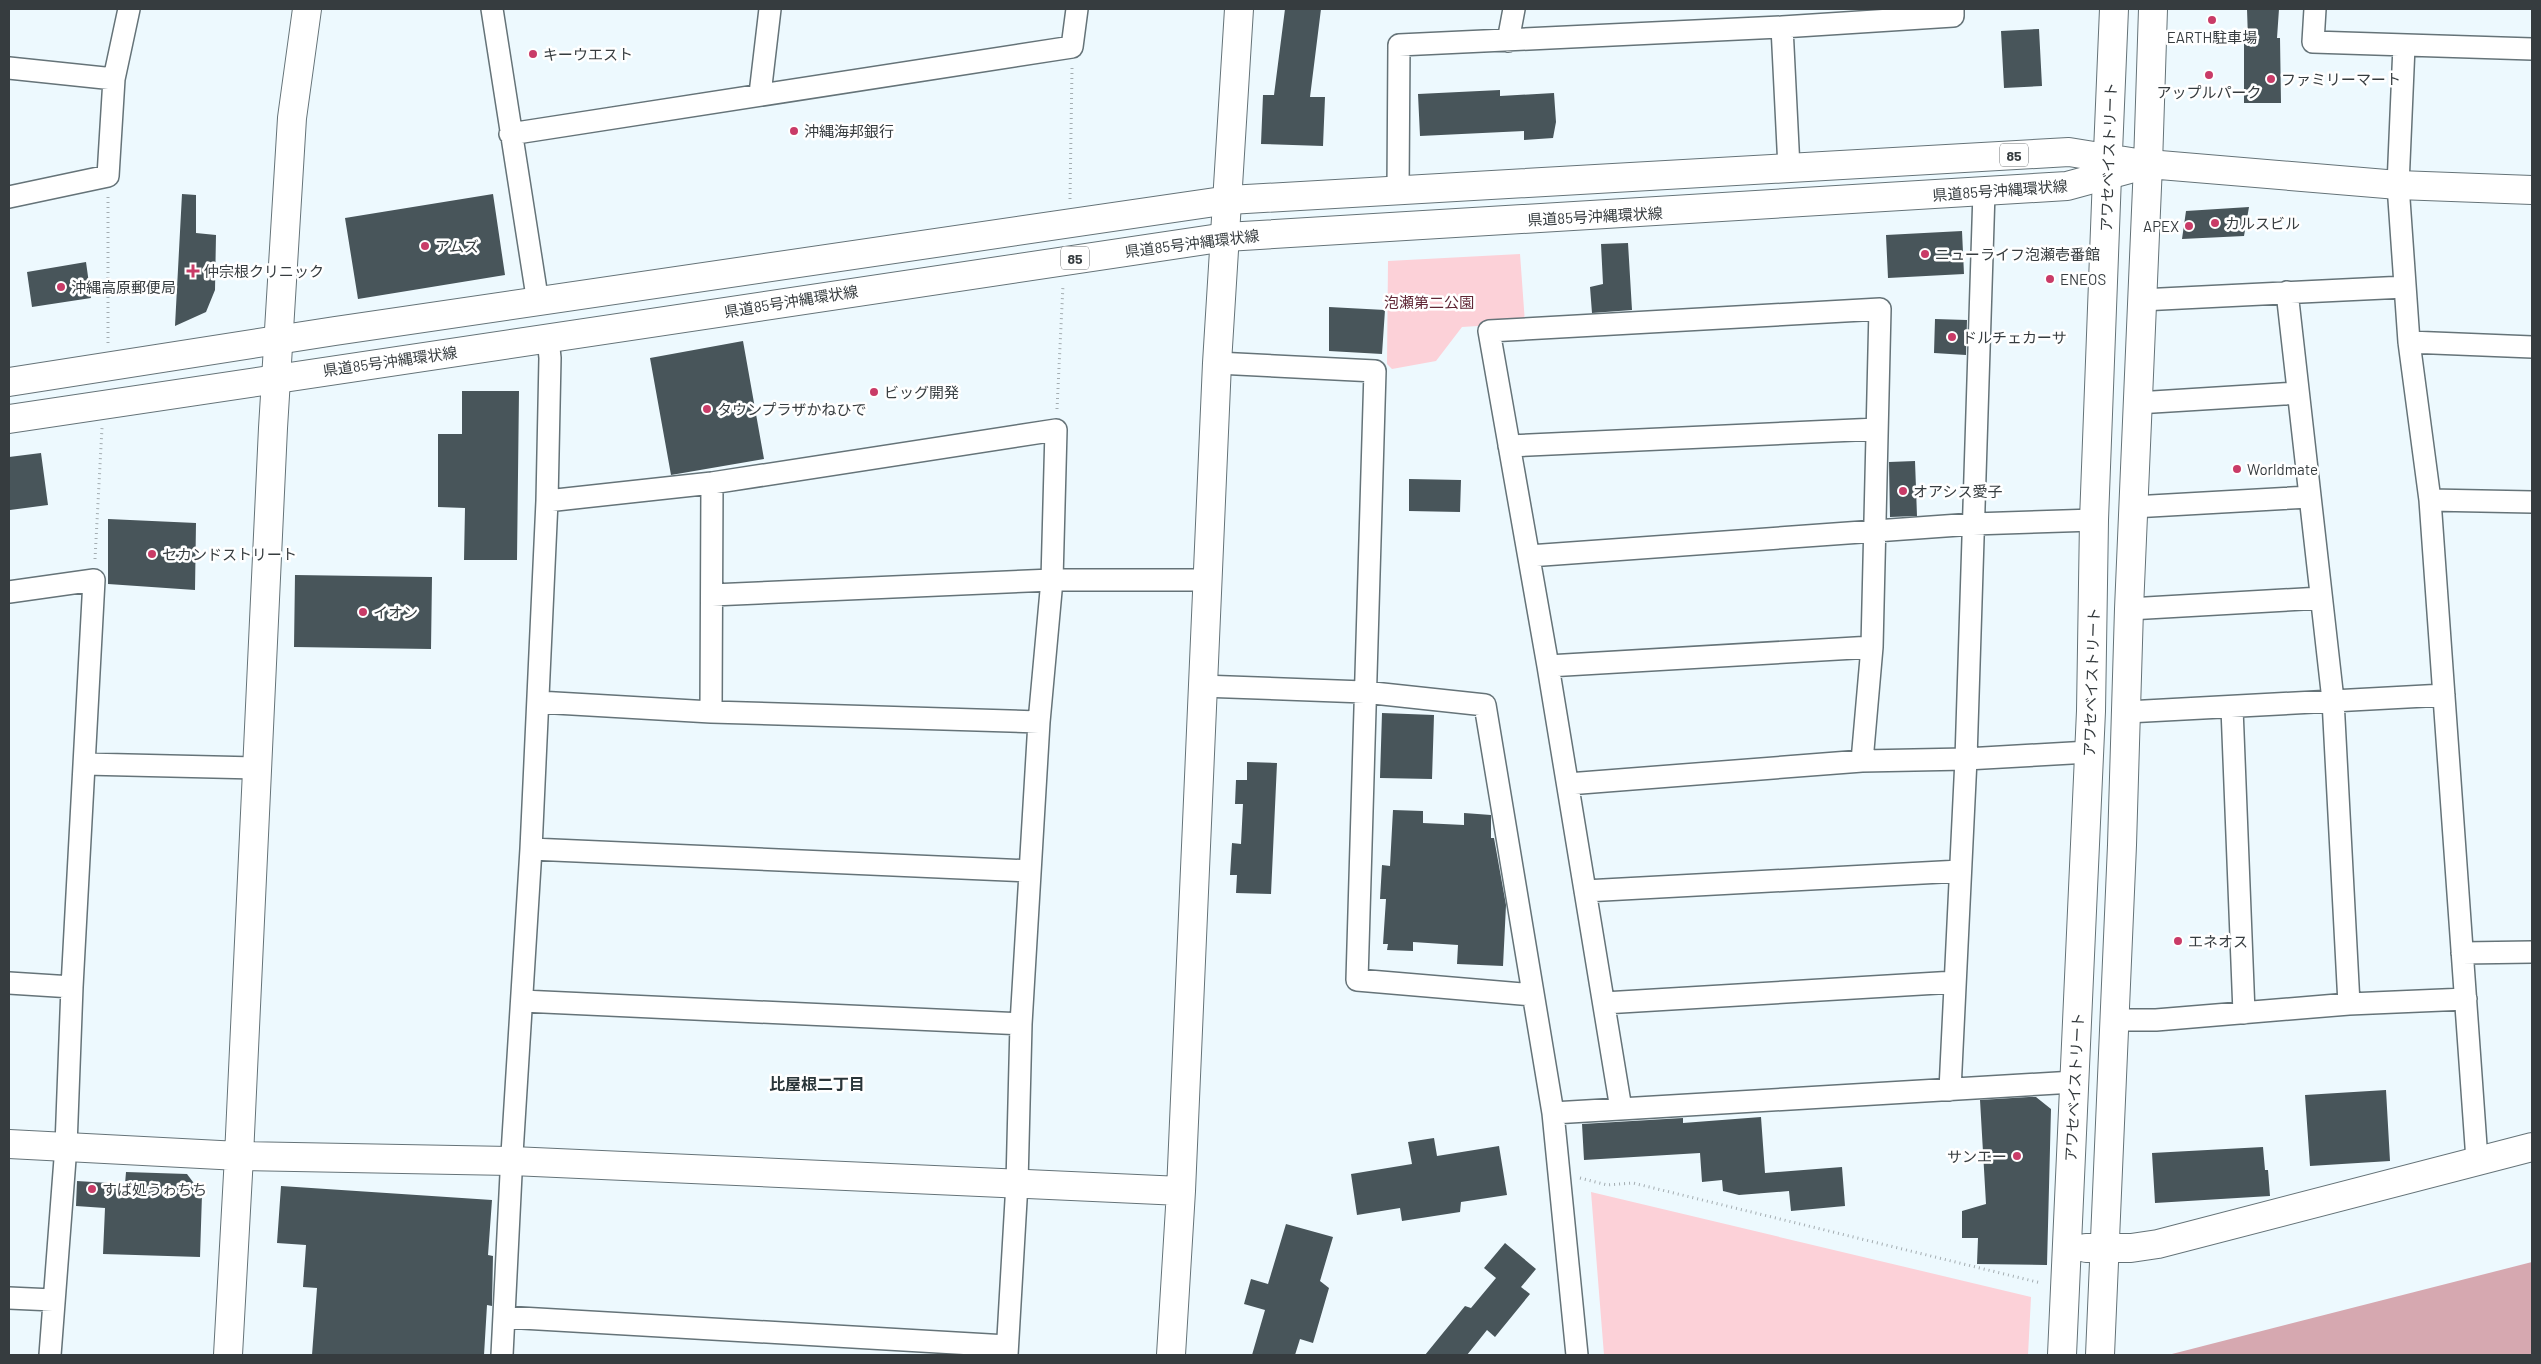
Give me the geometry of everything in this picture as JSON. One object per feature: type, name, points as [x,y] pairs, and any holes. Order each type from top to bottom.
[{"type":"main road","points":[[228,1355],[276,378],[292,118],[307,9]]},
{"type":"main road","points":[[1171,1355],[1181,1192],[1201,686],[1208,580],[1217,363],[1229,200],[1232,95],[1239,9]]},
{"type":"main road","name":"アワセベイストリート","points":[[2062,1355],[2088,752],[2092,711],[2094,520],[2114,9]]},
{"type":"main road","points":[[2100,1355],[2115,1020],[2127,712],[2128,609],[2153,9]]},
{"type":"main road","name":"県道85号沖縄環状線","points":[[9,382],[279,340],[1229,200],[2069,152],[2107,167]]},
{"type":"main road","points":[[2148,164],[2398,186],[2532,190]]},
{"type":"main road","name":"県道85号沖縄環状線","points":[[9,419],[1226,237],[2067,186],[2107,167],[2148,164]]},
{"type":"main road","points":[[9,1144],[239,1156],[512,1161],[1181,1192]]},
{"type":"main road","points":[[2067,1247],[2105,1249],[2158,1244],[2532,1146]]},
{"type":"street","points":[[9,197],[108,176],[114,79],[129,9]]},
{"type":"street","points":[[492,9],[510,134],[538,303]]},
{"type":"street","points":[[760,94],[770,9]]},
{"type":"street","points":[[510,134],[1072,47],[1077,9]]},
{"type":"street","points":[[1508,41],[1514,9]]},
{"type":"street","points":[[1398,190],[1399,45],[1782,27],[1953,16],[1953,9]]},
{"type":"street","points":[[2315,9],[2313,42],[2532,49]]},
{"type":"street","points":[[1782,27],[1788,168]]},
{"type":"street","points":[[2404,46],[2398,186],[2409,342],[2430,500],[2477,1160]]},
{"type":"street","points":[[9,68],[114,79]]},
{"type":"street","points":[[1950,1090],[1966,759],[1984,192]]},
{"type":"street","points":[[2141,300],[2405,287]]},
{"type":"street","points":[[2287,292],[2333,700],[2349,1004]]},
{"type":"street","points":[[1621,1109],[1548,666],[1489,331],[1880,309],[1872,647],[1862,761]]},
{"type":"street","points":[[502,1355],[538,702],[547,501],[550,358],[548,338]]},
{"type":"street","points":[[2409,342],[2532,347]]},
{"type":"street","points":[[1217,363],[1374,371],[1357,980],[1533,994]]},
{"type":"street","points":[[2137,403],[2298,393]]},
{"type":"street","points":[[1509,446],[1878,429]]},
{"type":"street","points":[[505,1318],[1007,1350],[1018,1183],[1021,1024],[1039,722],[1052,580],[1056,430],[712,483],[547,501]]},
{"type":"street","points":[[711,712],[712,483]]},
{"type":"street","points":[[2133,507],[2309,497]]},
{"type":"street","points":[[2430,500],[2532,502]]},
{"type":"street","points":[[1528,556],[1973,524],[2094,520]]},
{"type":"street","points":[[9,592],[94,580],[72,988],[66,1146],[50,1355]]},
{"type":"street","points":[[712,595],[1052,580],[1208,580]]},
{"type":"street","points":[[2128,609],[2321,598]]},
{"type":"street","points":[[1548,666],[1872,647]]},
{"type":"street","points":[[1201,686],[1364,692],[1485,705],[1553,1113],[1578,1355]]},
{"type":"street","points":[[2127,712],[2232,708],[2333,700],[2444,695]]},
{"type":"street","points":[[538,702],[711,712],[1039,722]]},
{"type":"street","points":[[2232,708],[2244,1013]]},
{"type":"street","points":[[1568,784],[1862,761],[1966,759],[2088,752]]},
{"type":"street","points":[[85,764],[257,768]]},
{"type":"street","points":[[531,849],[1030,871]]},
{"type":"street","points":[[1585,891],[1960,871]]},
{"type":"street","points":[[2462,953],[2532,952]]},
{"type":"street","points":[[1604,1003],[1955,982]]},
{"type":"street","points":[[9,983],[72,988]]},
{"type":"street","points":[[2115,1020],[2156,1020],[2349,1004],[2466,999]]},
{"type":"street","points":[[522,1001],[1021,1024]]},
{"type":"street","points":[[1553,1113],[2074,1082]]},
{"type":"street","points":[[9,1298],[53,1300]]},
{"type":"path","points":[[1070,223],[1072,47]]},
{"type":"path","points":[[108,176],[108,367]]},
{"type":"path","points":[[1056,430],[1065,260]]},
{"type":"path","points":[[94,580],[103,405]]},
{"type":"path","points":[[1559,1173],[1607,1185],[1633,1183],[2046,1285]]},
{"type":"green space","name":"泡瀬第二公園","points":[[1520,254],[1525,323],[1462,327],[1436,361],[1392,369],[1387,364],[1388,261]]},
{"type":"green space","points":[[1591,1192],[2031,1297],[2028,1355],[1604,1355]]},
{"type":"shaded area","points":[[2532,1262],[2532,1355],[2168,1355]]},
{"type":"building","points":[[1285,9],[1321,9],[1310,97],[1325,97],[1323,146],[1261,144],[1263,95],[1274,95]]},
{"type":"building","points":[[2247,9],[2279,9],[2277,38],[2280,38],[2281,103],[2244,103],[2244,40],[2248,39]]},
{"type":"building","points":[[2039,29],[2042,86],[2004,88],[2001,31]]},
{"type":"building","points":[[1500,90],[1500,96],[1554,93],[1556,122],[1553,138],[1524,140],[1524,131],[1420,136],[1418,94]]},
{"type":"building","points":[[182,194],[196,195],[196,233],[216,235],[215,290],[206,312],[175,326]]},
{"type":"building","name":"アムズ","points":[[493,194],[505,275],[358,299],[345,218]]},
{"type":"building","name":"カルスビル","points":[[2249,207],[2244,236],[2182,239],[2186,211]]},
{"type":"building","name":"ニューライフ泡瀬壱番館","points":[[1962,231],[1964,274],[1888,278],[1886,235]]},
{"type":"building","points":[[1628,243],[1632,310],[1592,313],[1590,287],[1603,284],[1601,244]]},
{"type":"building","points":[[86,262],[91,298],[32,307],[27,272]]},
{"type":"building","points":[[1329,307],[1385,310],[1382,354],[1329,351]]},
{"type":"building","name":"ドルチェカーサ","points":[[1935,319],[1967,320],[1966,355],[1934,353]]},
{"type":"building","name":"タウンプラザかねひで","points":[[743,341],[764,459],[671,475],[650,358]]},
{"type":"building","points":[[462,391],[519,391],[517,560],[464,560],[465,508],[438,507],[438,434],[462,434]]},
{"type":"building","points":[[41,453],[48,505],[10,510],[9,457]]},
{"type":"building","name":"オアシス愛子","points":[[1915,461],[1917,516],[1890,517],[1889,462]]},
{"type":"building","points":[[1409,479],[1461,480],[1460,512],[1409,511]]},
{"type":"building","name":"セカンドストリート","points":[[108,519],[196,523],[195,590],[108,584]]},
{"type":"building","name":"イオン","points":[[295,575],[432,577],[431,649],[294,647]]},
{"type":"building","points":[[1382,713],[1434,715],[1432,779],[1380,778]]},
{"type":"building","points":[[1247,762],[1277,763],[1271,894],[1236,893],[1237,875],[1230,875],[1232,843],[1241,844],[1243,804],[1235,804],[1236,780],[1247,780]]},
{"type":"building","points":[[1393,810],[1423,811],[1423,823],[1464,825],[1464,813],[1491,815],[1491,838],[1494,838],[1506,905],[1503,966],[1457,964],[1458,945],[1413,942],[1413,951],[1387,950],[1388,944],[1383,944],[1386,899],[1380,899],[1382,865],[1390,866]]},
{"type":"building","points":[[2386,1090],[2390,1161],[2310,1166],[2305,1095]]},
{"type":"building","name":"サンエー","points":[[2036,1097],[2051,1109],[2047,1265],[1977,1264],[1978,1238],[1962,1238],[1962,1211],[1986,1204],[1980,1100]]},
{"type":"building","points":[[1761,1117],[1765,1173],[1842,1167],[1845,1206],[1791,1211],[1789,1191],[1739,1195],[1723,1191],[1722,1180],[1702,1182],[1700,1153],[1584,1160],[1582,1124],[1683,1118],[1683,1123]]},
{"type":"building","points":[[1434,1138],[1437,1156],[1499,1146],[1507,1195],[1461,1202],[1460,1212],[1402,1221],[1400,1208],[1357,1215],[1351,1174],[1412,1164],[1408,1142]]},
{"type":"building","points":[[2263,1147],[2265,1170],[2268,1170],[2270,1196],[2155,1203],[2152,1153]]},
{"type":"building","points":[[126,1172],[187,1174],[202,1194],[200,1257],[103,1254],[105,1208],[76,1206],[77,1181],[125,1184]]},
{"type":"building","points":[[281,1186],[492,1200],[488,1255],[493,1256],[492,1306],[487,1305],[484,1355],[312,1355],[317,1288],[303,1287],[306,1245],[277,1243]]},
{"type":"building","points":[[1286,1224],[1333,1237],[1320,1281],[1329,1288],[1313,1343],[1300,1339],[1295,1355],[1252,1355],[1265,1310],[1244,1304],[1251,1279],[1268,1284]]},
{"type":"building","points":[[1505,1243],[1536,1269],[1521,1287],[1530,1294],[1495,1337],[1487,1330],[1467,1355],[1425,1355],[1465,1306],[1471,1308],[1496,1278],[1484,1268]]},
{"type":"place","name":"EARTH駐車場","points":[[2212,20]]},
{"type":"place","name":"キーウエスト","points":[[533,54]]},
{"type":"place","name":"アップルパーク","points":[[2209,75]]},
{"type":"place","name":"ファミリーマート","points":[[2271,79]]},
{"type":"place","name":"沖縄海邦銀行","points":[[794,131]]},
{"type":"place","name":"カルスビル","points":[[2215,223]]},
{"type":"place","name":"APEX","points":[[2189,226]]},
{"type":"place","name":"アムズ","points":[[425,246]]},
{"type":"place","name":"ニューライフ泡瀬壱番館","points":[[1925,254]]},
{"type":"place","name":"仲宗根クリニック","points":[[193,271]]},
{"type":"place","name":"ENEOS","points":[[2050,279]]},
{"type":"place","name":"沖縄高原郵便局","points":[[61,287]]},
{"type":"place","name":"ドルチェカーサ","points":[[1952,337]]},
{"type":"place","name":"ビッグ開発","points":[[874,392]]},
{"type":"place","name":"タウンプラザかねひで","points":[[707,409]]},
{"type":"place","name":"Worldmate","points":[[2237,469]]},
{"type":"place","name":"オアシス愛子","points":[[1903,491]]},
{"type":"place","name":"セカンドストリート","points":[[152,554]]},
{"type":"place","name":"イオン","points":[[363,612]]},
{"type":"place","name":"エネオス","points":[[2178,941]]},
{"type":"place","name":"サンエー","points":[[2017,1156]]},
{"type":"place","name":"すば処うゎちち","points":[[92,1189]]},
{"type":"district","name":"比屋根二丁目","points":[[817,1083]]}]
